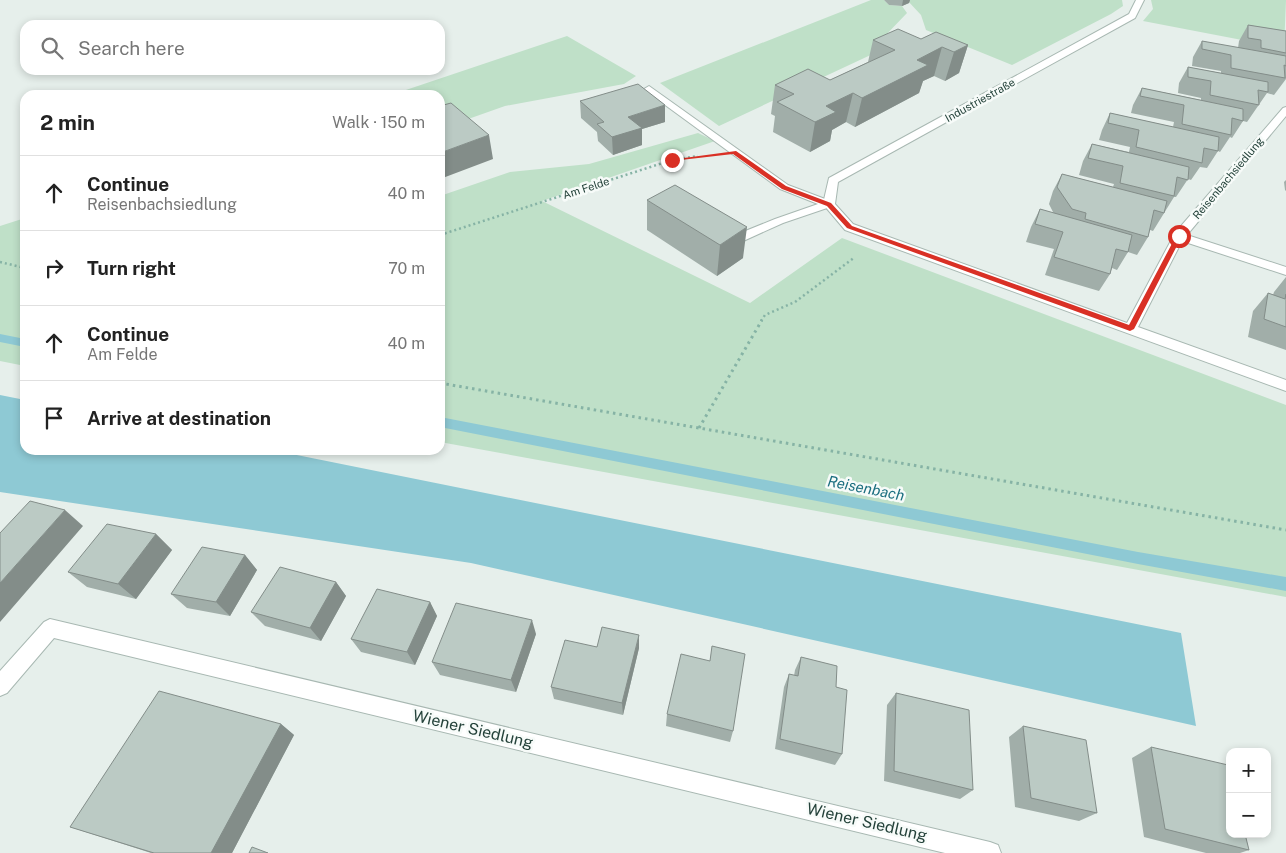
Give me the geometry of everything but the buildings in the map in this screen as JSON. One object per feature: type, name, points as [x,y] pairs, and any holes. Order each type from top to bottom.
[{"type":"street","name":"Industriestraße","points":[[829,204],[833,180],[1132,16],[1140,0]]},
{"type":"street","points":[[649,89],[784,188],[829,204],[850,227],[1286,386]]},
{"type":"street","name":"Reisenbachsiedlung","points":[[1130,329],[1179,236],[1286,110]]},
{"type":"street","points":[[737,239],[779,220],[829,204]]},
{"type":"street","points":[[1179,236],[1286,271]]},
{"type":"street","name":"Wiener Siedlung","points":[[0,686],[50,628],[977,851]]},
{"type":"path","name":"Am Felde","points":[[445,233],[672,160],[734,152]]},
{"type":"path","points":[[700,428],[765,315],[795,302],[880,239]]},
{"type":"path","points":[[0,262],[20,267]]},
{"type":"path","points":[[445,384],[1286,530]]},
{"type":"green space","points":[[871,0],[884,0],[889,5],[902,6],[907,13],[883,38],[892,45],[719,126],[660,83]]},
{"type":"green space","points":[[907,0],[1122,0],[1123,6],[1012,65],[926,30],[921,15]]},
{"type":"green space","points":[[1151,0],[1286,0],[1284,48],[1143,21],[1153,9]]},
{"type":"green space","points":[[567,36],[636,76],[624,84],[505,106],[445,127],[445,90],[406,90]]},
{"type":"green space","points":[[698,133],[715,141],[542,201],[750,303],[842,238],[1286,405],[1286,597],[445,443],[445,194],[510,172],[589,164]]},
{"type":"green space","points":[[20,220],[20,365],[0,361],[0,226]]},
{"type":"water","points":[[0,395],[20,399],[20,455],[297,455],[1181,633],[1196,726],[471,563],[0,492]]},
{"type":"waterway","name":"Reisenbach","points":[[0,338],[20,342]]},
{"type":"waterway","name":"Reisenbach","points":[[445,423],[1138,558],[1286,584]]},
{"type":"route","points":[[672,160],[734,152],[784,188],[829,204],[850,227],[1130,329],[1179,236]]}]
